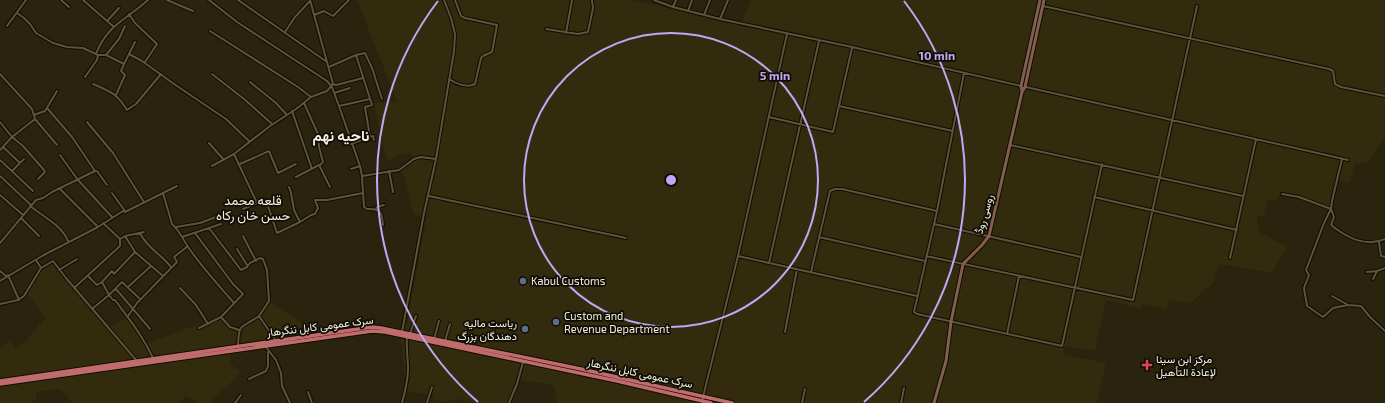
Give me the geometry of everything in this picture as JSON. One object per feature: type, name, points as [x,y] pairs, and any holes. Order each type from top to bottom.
[{"type":"highway","name":"سرک عمومی کابل ننگرهار","points":[[0,381],[136,360],[372,327],[402,334]]},
{"type":"highway","name":"سرک عمومی کابل ننگرهار","points":[[0,384],[372,331],[445,341],[732,403]]},
{"type":"highway","name":"سرک عمومی کابل ننگرهار","points":[[408,335],[711,403]]},
{"type":"main road","name":"روسی روڈ","points":[[963,264],[989,236],[1022,92],[1040,0]]},
{"type":"main road","name":"روسی روڈ","points":[[1023,87],[1044,0]]},
{"type":"main road","points":[[934,403],[946,361],[951,322],[963,264]]},
{"type":"street","points":[[7,26],[26,0]]},
{"type":"street","points":[[61,0],[69,7]]},
{"type":"street","points":[[83,0],[114,27]]},
{"type":"street","points":[[85,77],[97,60],[100,45],[114,27],[148,0]]},
{"type":"street","points":[[167,0],[193,11]]},
{"type":"street","points":[[209,0],[237,22],[333,86]]},
{"type":"street","points":[[238,0],[327,62]]},
{"type":"street","points":[[285,32],[295,17],[310,0]]},
{"type":"street","points":[[310,0],[329,67],[334,93],[360,166],[362,176],[363,204],[368,210],[376,209],[377,207],[384,205]]},
{"type":"street","points":[[314,15],[324,11],[333,16],[349,0]]},
{"type":"street","points":[[402,334],[424,214],[436,159],[454,51],[455,34],[444,0]]},
{"type":"street","points":[[449,79],[454,83],[459,84],[473,86],[475,84],[483,56],[492,52],[497,25],[461,16],[455,0]]},
{"type":"street","points":[[566,33],[572,0]]},
{"type":"street","points":[[546,29],[578,34],[588,32],[593,8],[592,0]]},
{"type":"street","points":[[654,0],[720,19],[852,47],[1348,160]]},
{"type":"street","points":[[674,7],[676,0]]},
{"type":"street","points":[[688,11],[692,0]]},
{"type":"street","points":[[704,15],[710,0]]},
{"type":"street","points":[[720,19],[728,0]]},
{"type":"street","points":[[1042,6],[1329,69],[1333,71],[1335,84],[1341,87],[1385,96]]},
{"type":"street","points":[[926,256],[1133,300],[1197,6]]},
{"type":"street","points":[[108,21],[119,8]]},
{"type":"street","points":[[16,13],[24,18],[42,38],[68,47],[83,48],[97,54],[106,55],[124,64]]},
{"type":"street","points":[[129,14],[134,23],[157,44],[145,62]]},
{"type":"street","points":[[106,55],[119,39],[125,26]]},
{"type":"street","points":[[210,31],[298,87],[311,97]]},
{"type":"street","points":[[702,401],[738,256],[787,34]]},
{"type":"street","points":[[769,263],[819,41]]},
{"type":"street","points":[[116,95],[125,75],[121,71],[135,42]]},
{"type":"street","points":[[768,116],[833,132],[852,47]]},
{"type":"street","points":[[329,67],[356,55],[363,53],[367,54],[382,99]]},
{"type":"street","points":[[128,54],[145,62],[226,119],[249,141]]},
{"type":"street","points":[[356,55],[372,105],[365,106],[370,137]]},
{"type":"street","points":[[964,73],[937,211],[917,296],[914,312],[917,314],[1062,346],[1102,164]]},
{"type":"street","points":[[0,74],[32,109],[35,119],[57,145]]},
{"type":"street","points":[[93,84],[116,95],[127,110],[136,104],[161,74]]},
{"type":"street","points":[[212,74],[244,99],[272,124]]},
{"type":"street","points":[[212,166],[234,154],[249,141],[311,97],[326,92],[333,86],[364,78]]},
{"type":"street","points":[[250,82],[276,103],[286,114]]},
{"type":"street","points":[[334,93],[350,88]]},
{"type":"street","points":[[34,115],[45,111],[57,92]]},
{"type":"street","points":[[339,106],[370,99]]},
{"type":"street","points":[[296,177],[323,162],[319,147],[318,134],[304,103]]},
{"type":"street","points":[[839,106],[953,131]]},
{"type":"street","points":[[47,108],[72,136],[107,185]]},
{"type":"street","points":[[292,111],[312,169]]},
{"type":"street","points":[[20,163],[1,148],[12,137],[35,119]]},
{"type":"street","points":[[0,122],[12,137],[23,146],[44,170],[45,172],[38,179]]},
{"type":"street","points":[[87,122],[113,154],[144,202]]},
{"type":"street","points":[[351,144],[373,136],[374,140]]},
{"type":"street","points":[[1230,258],[1256,139]]},
{"type":"street","points":[[209,144],[224,160]]},
{"type":"street","points":[[1010,145],[1243,196]]},
{"type":"street","points":[[240,164],[269,151],[278,173],[296,164]]},
{"type":"street","points":[[234,154],[257,203]]},
{"type":"street","points":[[60,156],[78,180],[112,217]]},
{"type":"street","points":[[362,176],[399,170],[414,159],[421,157],[436,159]]},
{"type":"street","points":[[12,171],[24,159]]},
{"type":"street","points":[[1342,159],[1331,210],[1306,270],[1309,275],[1304,288],[1308,306],[1323,317],[1333,308],[1348,305],[1361,306],[1385,331]]},
{"type":"street","points":[[0,160],[33,191]]},
{"type":"street","points":[[320,165],[330,187]]},
{"type":"street","points":[[351,169],[360,166]]},
{"type":"street","points":[[0,243],[36,200],[43,198],[59,188],[96,171]]},
{"type":"street","points":[[389,172],[393,192]]},
{"type":"street","points":[[0,176],[31,206],[59,228],[65,234],[68,241]]},
{"type":"street","points":[[0,281],[123,211],[125,212],[177,186]]},
{"type":"street","points":[[288,187],[291,193],[294,210],[300,222]]},
{"type":"street","points":[[59,188],[98,226]]},
{"type":"street","points":[[812,272],[830,191],[835,188],[937,211]]},
{"type":"street","points":[[112,193],[125,212]]},
{"type":"street","points":[[163,193],[172,224],[176,227],[188,246],[216,283],[234,303]]},
{"type":"street","points":[[243,209],[265,200],[277,233],[315,214],[318,208],[315,200],[363,193]]},
{"type":"street","points":[[1282,194],[1299,197],[1331,210],[1334,217],[1330,225],[1356,240],[1379,242],[1385,239]]},
{"type":"street","points":[[0,195],[22,216],[39,236]]},
{"type":"street","points":[[429,196],[626,238]]},
{"type":"street","points":[[1094,197],[1236,230]]},
{"type":"street","points":[[268,206],[280,200]]},
{"type":"street","points":[[376,209],[381,213],[383,225]]},
{"type":"street","points":[[176,227],[200,223],[216,217]]},
{"type":"street","points":[[74,288],[120,246],[120,239],[103,223]]},
{"type":"street","points":[[182,237],[221,224]]},
{"type":"street","points":[[934,224],[1081,258]]},
{"type":"street","points":[[209,228],[241,270],[247,267],[247,265],[262,258],[267,270],[269,301],[259,316],[243,325],[239,330],[238,346]]},
{"type":"street","points":[[120,239],[125,236],[144,232]]},
{"type":"street","points":[[140,233],[143,239],[171,267]]},
{"type":"street","points":[[195,233],[233,284],[243,294],[221,317],[198,328]]},
{"type":"street","points":[[125,236],[135,252],[163,276]]},
{"type":"street","points":[[243,236],[256,261]]},
{"type":"street","points":[[819,237],[925,261]]},
{"type":"street","points":[[1379,242],[1381,256],[1385,257]]},
{"type":"street","points":[[128,316],[140,299],[145,296],[177,262],[174,257],[188,246]]},
{"type":"street","points":[[237,249],[247,265]]},
{"type":"street","points":[[88,276],[97,285],[102,282],[112,271],[114,274],[135,252]]},
{"type":"street","points":[[738,256],[917,296]]},
{"type":"street","points":[[59,270],[77,259]]},
{"type":"street","points":[[36,260],[41,268]]},
{"type":"street","points":[[0,304],[19,300],[24,296],[41,268],[53,261],[74,288],[136,360]]},
{"type":"street","points":[[128,287],[151,266]]},
{"type":"street","points":[[1367,272],[1385,268]]},
{"type":"street","points":[[785,332],[797,269]]},
{"type":"street","points":[[0,271],[7,276],[19,300]]},
{"type":"street","points":[[1373,279],[1377,271]]},
{"type":"street","points":[[1007,334],[1019,276]]},
{"type":"street","points":[[102,282],[109,295],[128,316],[144,340],[153,358]]},
{"type":"street","points":[[92,309],[122,282],[140,299]]},
{"type":"street","points":[[180,288],[196,305],[208,324]]},
{"type":"street","points":[[116,289],[150,329]]},
{"type":"street","points":[[1332,296],[1348,305]]},
{"type":"street","points":[[259,316],[276,341]]},
{"type":"street","points":[[402,403],[407,382],[408,368],[406,352],[408,335],[416,316]]},
{"type":"street","points":[[221,317],[230,326],[239,330]]},
{"type":"street","points":[[434,339],[439,321]]},
{"type":"street","points":[[445,341],[450,324]]},
{"type":"street","points":[[266,346],[268,351],[276,360],[281,373],[282,386],[290,403]]},
{"type":"street","points":[[249,379],[266,371],[268,366],[268,351]]},
{"type":"street","points":[[509,403],[517,384],[523,362]]},
{"type":"street","points":[[427,403],[432,387]]},
{"type":"street","points":[[901,403],[904,388]]},
{"type":"street","points":[[802,403],[805,389]]},
{"type":"street","points":[[308,392],[312,403]]},
{"type":"street","points":[[235,403],[241,395]]},
{"type":"shaded area","points":[[357,0],[632,0],[741,24],[751,0],[1385,0],[1385,136],[1367,163],[1355,163],[1350,183],[1337,180],[1329,210],[1304,199],[1279,194],[1277,201],[1267,200],[1265,215],[1257,216],[1258,231],[1287,247],[1272,273],[1219,264],[1214,282],[1190,304],[1169,300],[1166,309],[1143,304],[1142,309],[1106,300],[1095,351],[1065,346],[1063,354],[1106,363],[1097,403],[558,403],[553,385],[520,380],[508,403],[479,403],[457,399],[446,402],[432,400],[433,396],[407,391],[400,328],[407,324],[427,214],[421,216],[414,214],[403,175],[402,169],[413,160],[410,152],[401,154],[388,161],[384,151],[374,103],[397,102]]},
{"type":"shaded area","points":[[54,261],[108,328],[127,317],[147,343],[219,317],[230,327],[239,329],[259,316],[268,301],[309,327],[314,333],[238,343],[230,355],[231,364],[240,372],[238,376],[209,403],[199,403],[186,396],[179,403],[73,403],[60,389],[37,391],[36,400],[30,403],[0,403],[0,345],[1,346],[10,341],[16,348],[25,342],[45,318],[27,293],[42,268]]},
{"type":"place","name":"Kabul Customs","points":[[523,281]]},
{"type":"place","name":"Custom and Revenue Department","points":[[556,322]]},
{"type":"place","name":"ریاست مالیه دهندگان بزرگ","points":[[525,329]]},
{"type":"place","name":"مركز ابن سينا لإعادة التأهيل","points":[[1147,365]]},
{"type":"district","name":"ناحیه نهم","points":[[341,136]]},
{"type":"district","name":"قلعه محمد حسن خان رکاه","points":[[253,208]]}]
